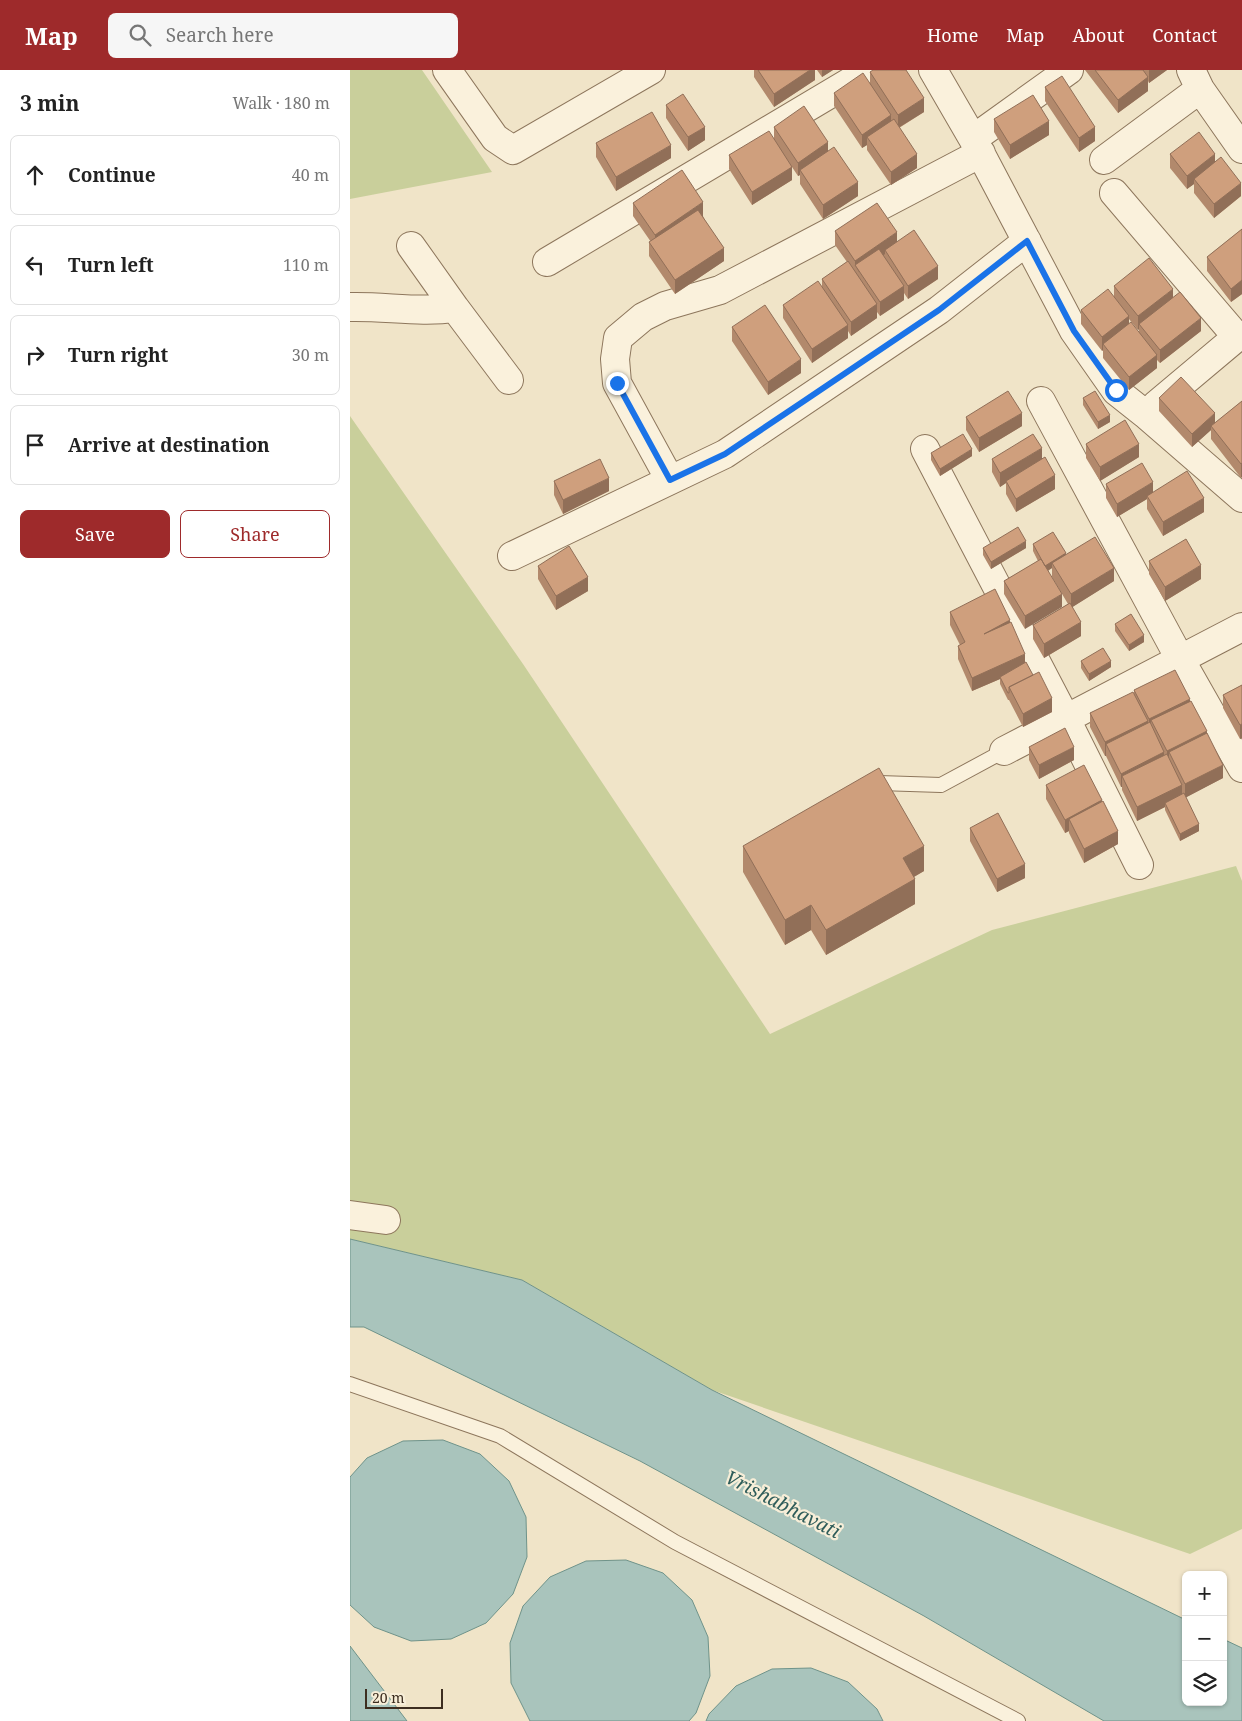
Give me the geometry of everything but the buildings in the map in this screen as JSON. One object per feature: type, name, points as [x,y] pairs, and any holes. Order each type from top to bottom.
[{"type":"street","points":[[447,70],[495,138],[513,150],[651,70]]},
{"type":"street","points":[[547,262],[870,70]]},
{"type":"street","points":[[933,70],[977,146],[1074,331],[1116,390],[1242,498]]},
{"type":"street","points":[[670,480],[617,383],[615,359],[618,338],[643,316],[665,306],[720,290],[977,146],[1069,70]]},
{"type":"street","points":[[1104,160],[1196,80],[1242,149]]},
{"type":"street","points":[[1114,193],[1240,338],[1145,414]]},
{"type":"street","points":[[512,556],[725,454],[939,310],[1027,241]]},
{"type":"street","points":[[411,246],[509,380]]},
{"type":"street","points":[[350,308],[439,310],[455,308]]},
{"type":"street","points":[[1041,400],[1180,659],[1242,768]]},
{"type":"street","points":[[925,449],[1066,718],[1139,865]]},
{"type":"street","points":[[1004,751],[1242,627]]},
{"type":"street","points":[[350,1215],[386,1220]]},
{"type":"lane","points":[[862,792],[879,783],[941,785],[1004,751]]},
{"type":"lane","points":[[350,1384],[500,1436],[675,1542],[1018,1721]]},
{"type":"green space","points":[[350,70],[422,70],[492,172],[350,199]]},
{"type":"green space","points":[[350,416],[523,664],[770,1034],[992,930],[1236,866],[1242,881],[1242,1529],[1190,1554],[712,1390],[522,1280],[350,1239]]},
{"type":"water","name":"Vrishabhavati","points":[[350,1239],[522,1280],[712,1390],[1182,1618],[1182,1706],[1227,1706],[1227,1641],[1242,1648],[1242,1721],[1104,1721],[924,1616],[640,1461],[364,1327],[350,1327]]},
{"type":"water","points":[[443,1440],[480,1454],[509,1481],[526,1517],[527,1557],[513,1594],[486,1623],[451,1639],[411,1641],[374,1627],[350,1605],[350,1477],[367,1458],[403,1441]]},
{"type":"water","points":[[626,1560],[663,1573],[692,1600],[708,1637],[710,1676],[696,1713],[689,1721],[530,1721],[511,1683],[510,1643],[523,1606],[550,1577],[586,1561]]},
{"type":"water","points":[[350,1646],[407,1721],[350,1721]]},
{"type":"water","points":[[811,1668],[848,1682],[877,1709],[883,1721],[706,1721],[709,1714],[736,1686],[772,1669]]},
{"type":"route","points":[[617,383],[670,480],[725,454],[939,310],[1027,241],[1074,331],[1116,390]]}]
